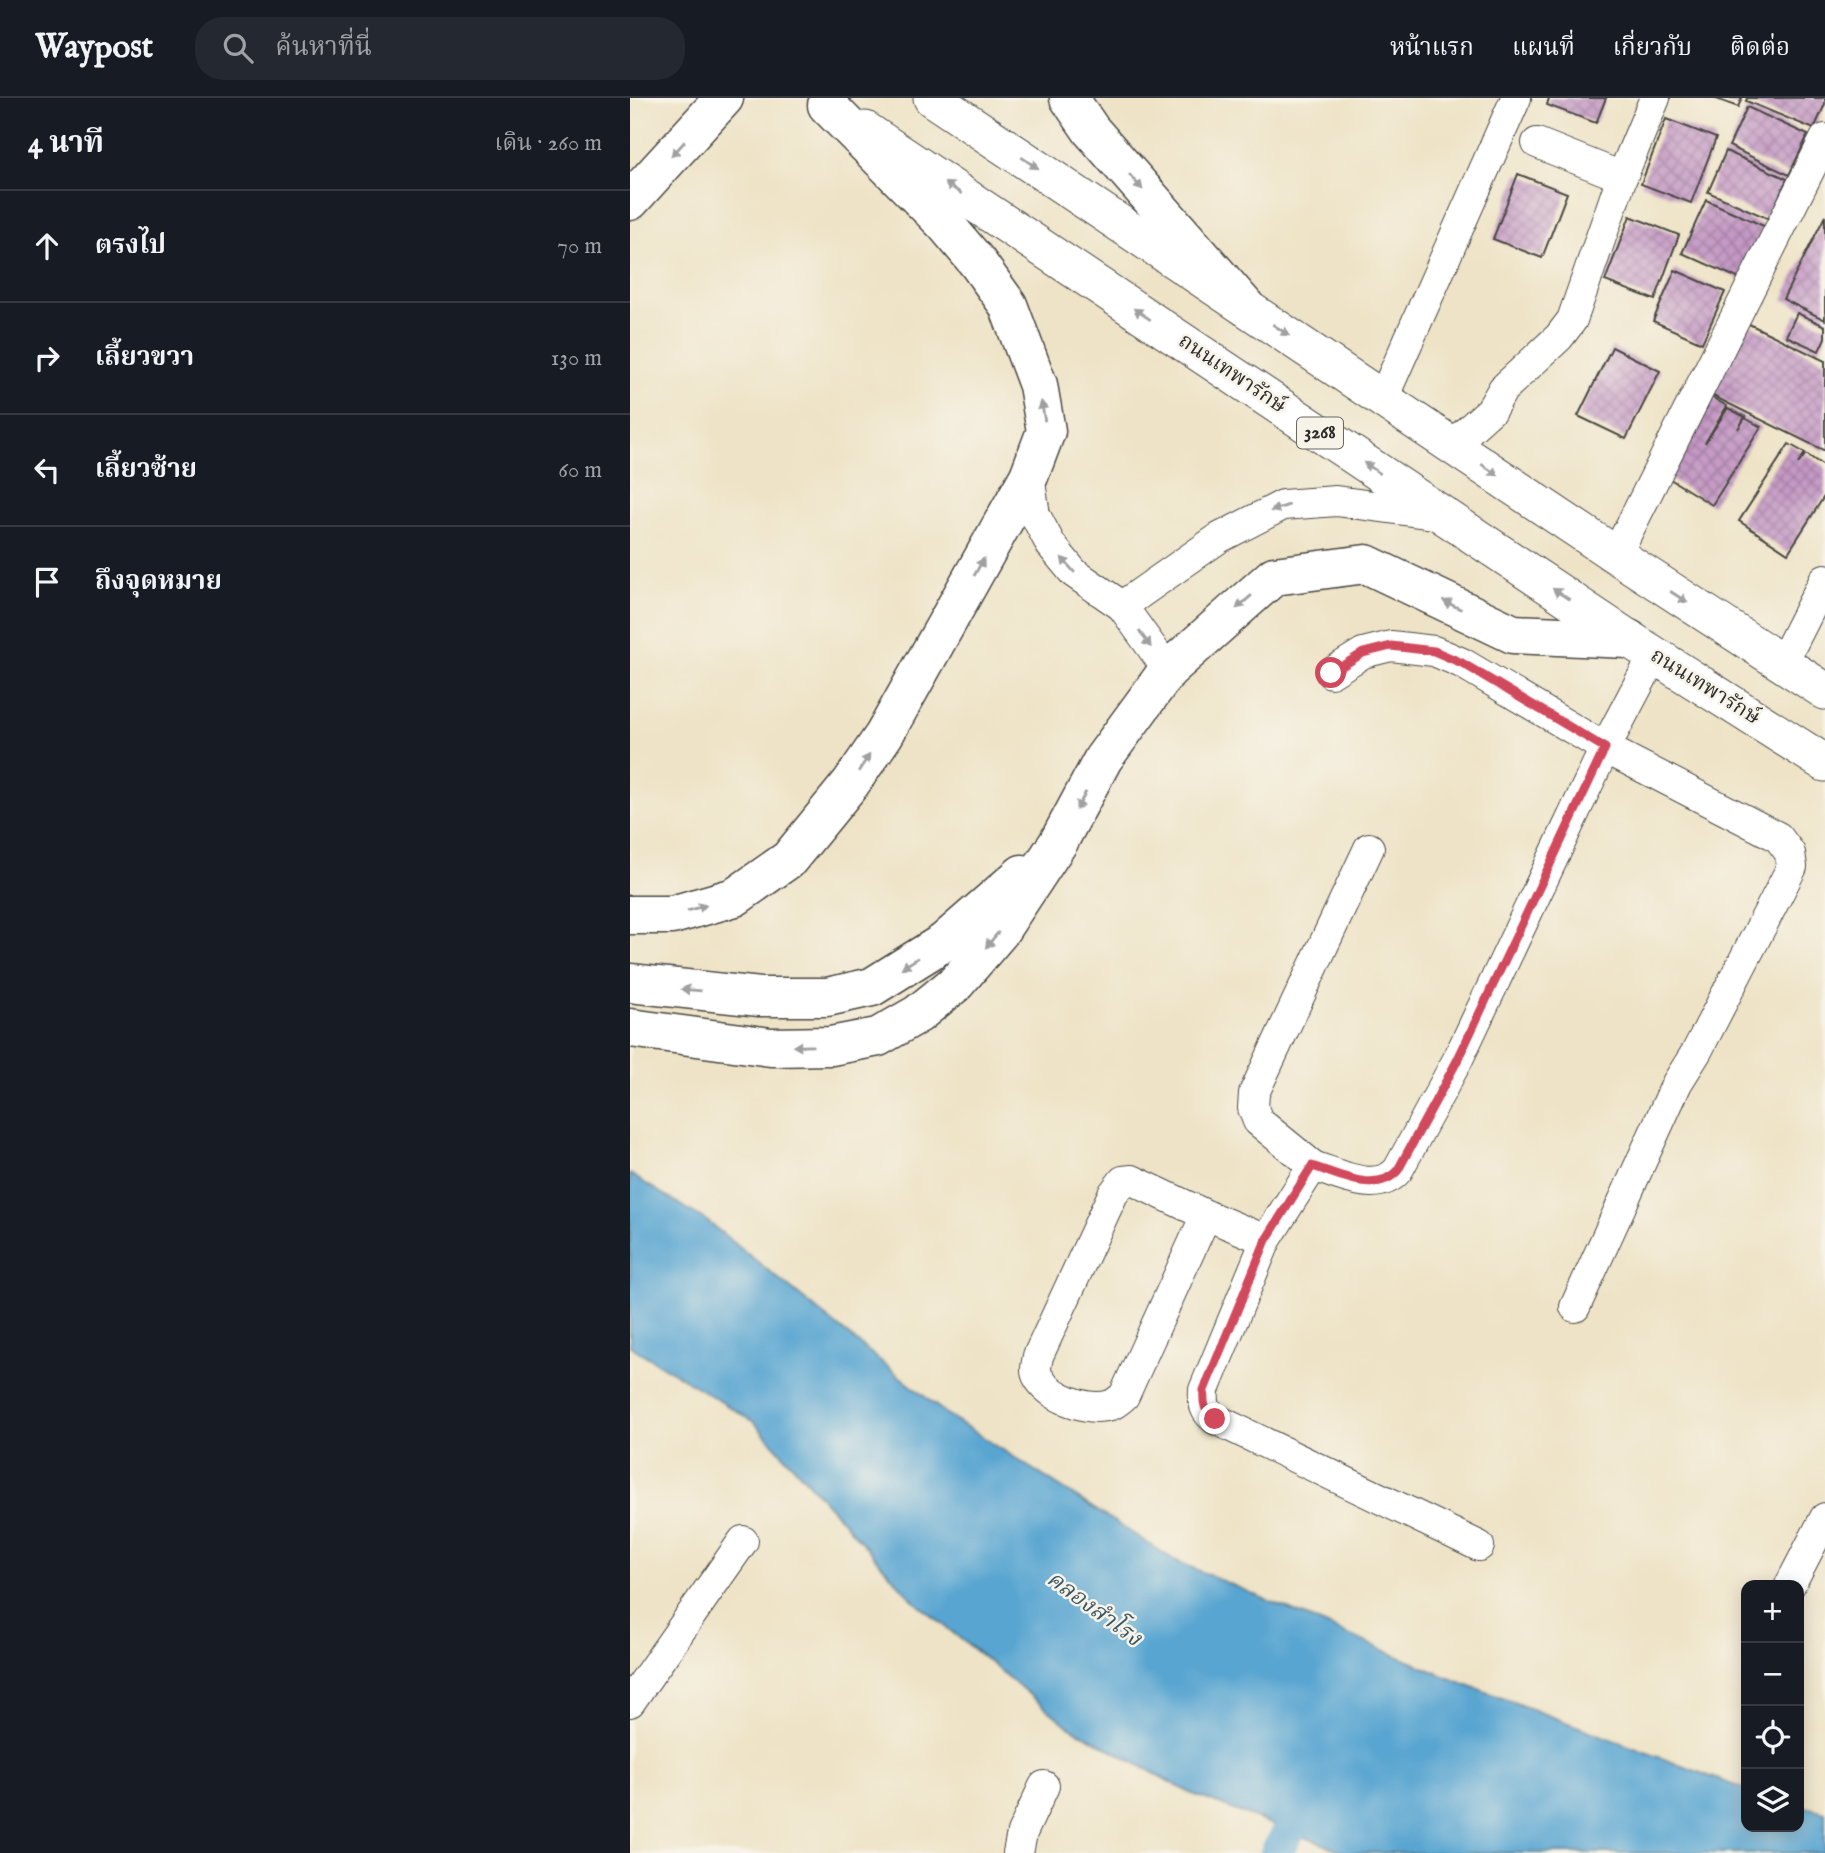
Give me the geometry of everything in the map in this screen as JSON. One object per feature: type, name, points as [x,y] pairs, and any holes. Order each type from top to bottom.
[{"type":"highway","points":[[630,201],[724,98]]},
{"type":"highway","points":[[1069,98],[1091,130],[1245,306]]},
{"type":"highway","points":[[630,915],[672,915],[736,897],[789,859],[851,783],[884,735],[1030,476],[1046,431],[1038,385],[1008,305],[977,261],[945,224],[822,101]]},
{"type":"highway","points":[[630,1028],[771,1047],[831,1046],[878,1037],[918,1014],[956,983],[998,933],[1058,843],[1103,759],[1168,670],[1274,576],[1366,564],[1513,634],[1642,647]]},
{"type":"highway","points":[[630,983],[760,997],[827,997],[872,987],[944,942],[1058,843]]},
{"type":"main road","points":[[932,98],[1616,555],[1825,691]]},
{"type":"main road","name":"ถนนเทพารักษ์","points":[[822,101],[1642,647],[1825,763]]},
{"type":"street","points":[[1383,398],[1516,98]]},
{"type":"street","points":[[1452,445],[1491,410],[1503,389],[1559,337],[1572,320],[1622,177],[1655,98]]},
{"type":"street","points":[[1616,555],[1825,139]]},
{"type":"street","points":[[1537,143],[1622,177]]},
{"type":"street","points":[[1030,476],[1035,515],[1051,545],[1074,573],[1122,606],[1168,670]]},
{"type":"street","points":[[1122,606],[1219,538],[1283,505],[1336,501],[1444,516]]},
{"type":"street","points":[[1782,664],[1825,579]]},
{"type":"street","points":[[1331,673],[1363,653],[1391,646],[1434,651],[1462,663],[1605,748],[1778,837],[1790,853],[1792,867],[1697,1051],[1671,1094],[1575,1307]]},
{"type":"street","points":[[1369,848],[1254,1093],[1253,1108],[1258,1121],[1312,1166],[1371,1184],[1391,1178],[1398,1170],[1457,1061],[1605,748],[1642,647]]},
{"type":"street","points":[[1312,1166],[1266,1240],[1204,1390],[1203,1402],[1207,1413],[1479,1546]]},
{"type":"street","points":[[1206,1215],[1124,1395],[1113,1405],[1092,1408],[1059,1397],[1038,1378],[1038,1356],[1113,1194],[1123,1181],[1132,1180],[1266,1240]]},
{"type":"street","points":[[1793,1580],[1825,1518]]},
{"type":"street","points":[[630,1702],[743,1541]]},
{"type":"street","points":[[1018,1853],[1023,1833],[1044,1786]]},
{"type":"water","name":"คลองสำโรง","points":[[630,1174],[707,1221],[945,1413],[1174,1560],[1444,1676],[1741,1788],[1741,1832],[1804,1832],[1804,1806],[1825,1812],[1825,1853],[1346,1853],[1190,1793],[1068,1726],[914,1601],[754,1422],[630,1346]]},
{"type":"building","points":[[1549,98],[1606,98],[1596,123],[1547,105]]},
{"type":"building","points":[[1714,98],[1742,98],[1738,107]]},
{"type":"building","points":[[1747,98],[1825,98],[1825,104],[1814,129],[1746,101]]},
{"type":"building","points":[[1747,107],[1808,135],[1789,175],[1729,146]]},
{"type":"building","points":[[1666,119],[1716,138],[1691,203],[1641,184]]},
{"type":"building","points":[[1726,151],[1787,179],[1769,219],[1708,192]]},
{"type":"building","points":[[1518,174],[1567,193],[1542,258],[1493,239]]},
{"type":"building","points":[[1706,200],[1766,227],[1742,280],[1682,253]]},
{"type":"building","points":[[1630,216],[1679,235],[1655,300],[1605,281]]},
{"type":"building","points":[[1825,216],[1825,320],[1783,299]]},
{"type":"building","points":[[1675,270],[1725,292],[1702,343],[1653,321]]},
{"type":"building","points":[[1797,313],[1825,326],[1825,338],[1819,351],[1786,336]]},
{"type":"building","points":[[1747,323],[1825,361],[1825,451],[1711,395]]},
{"type":"building","points":[[1612,347],[1660,371],[1626,439],[1578,416]]},
{"type":"building","points":[[1711,397],[1727,406],[1705,443],[1728,408],[1745,417],[1738,429],[1745,418],[1761,427],[1712,505],[1662,474]]},
{"type":"building","points":[[1789,444],[1805,453],[1798,464],[1806,454],[1825,467],[1825,495],[1788,553],[1739,521]]},
{"type":"waterway","points":[[1276,1853],[1311,1794]]},
{"type":"route","points":[[1215,1419],[1207,1413],[1203,1402],[1204,1390],[1266,1240],[1312,1166],[1371,1184],[1391,1178],[1398,1170],[1457,1061],[1605,748],[1462,663],[1434,651],[1391,646],[1363,653],[1331,673]]}]
